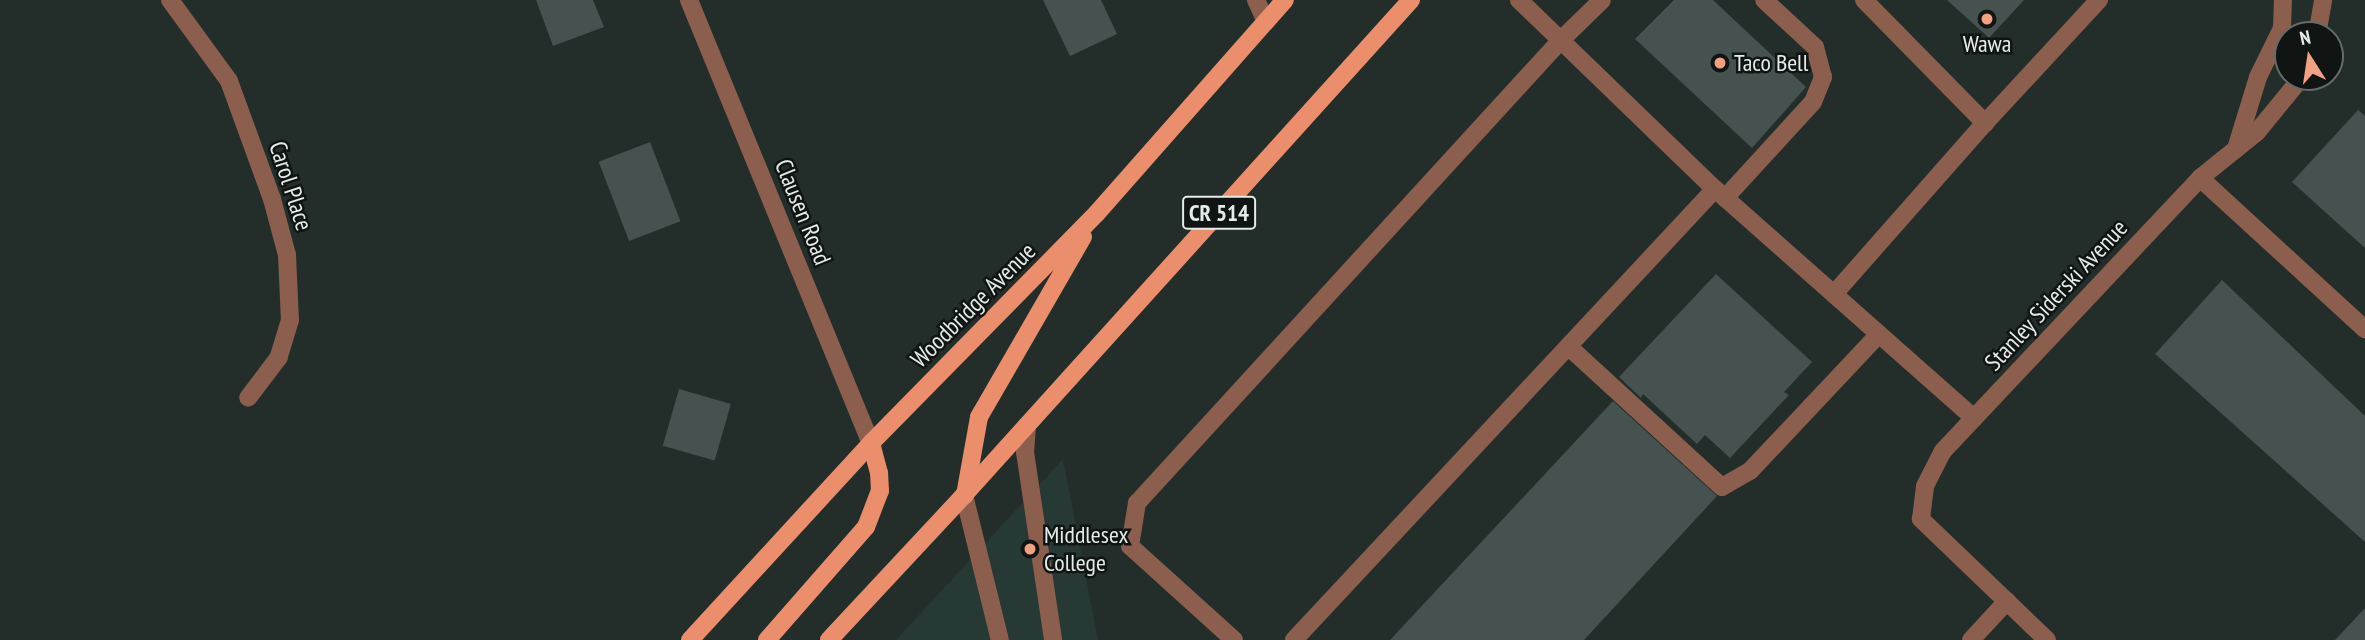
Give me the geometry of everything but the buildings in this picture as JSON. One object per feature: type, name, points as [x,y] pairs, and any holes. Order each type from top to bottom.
[{"type":"main road","name":"Woodbridge Avenue","points":[[690,640],[872,443],[1097,213],[1285,0]]},
{"type":"main road","name":"CR 514","points":[[829,640],[964,495],[1411,0]]},
{"type":"main road","points":[[964,495],[979,417],[1097,213]]},
{"type":"main road","points":[[767,640],[866,527],[880,491],[872,443]]},
{"type":"street","name":"Carol Place","points":[[170,0],[229,81],[272,199],[287,256],[290,320],[279,357],[248,398]]},
{"type":"street","name":"Clausen Road","points":[[689,0],[872,443]]},
{"type":"street","points":[[1256,0],[1266,21]]},
{"type":"street","points":[[1519,0],[1720,194],[1974,418]]},
{"type":"street","points":[[1234,640],[1130,546],[1137,503],[1562,40],[1602,0]]},
{"type":"street","points":[[1294,640],[1569,347],[1813,102],[1823,76],[1815,47],[1764,0]]},
{"type":"street","points":[[1864,0],[1985,123]]},
{"type":"street","points":[[1834,294],[1985,123],[2099,0]]},
{"type":"street","points":[[2236,149],[2259,77],[2281,27],[2283,0]]},
{"type":"street","points":[[2319,21],[2323,0]]},
{"type":"street","name":"Stanley Siderski Avenue","points":[[2007,601],[1921,519],[1925,486],[1943,451],[2200,178],[2257,132],[2291,91]]},
{"type":"street","points":[[2200,178],[2365,329]]},
{"type":"street","points":[[1569,347],[1723,487],[1750,471],[1879,334]]},
{"type":"street","points":[[1027,425],[1026,462],[1053,640]]},
{"type":"street","points":[[964,495],[1000,640]]},
{"type":"street","points":[[1971,640],[2007,601],[2047,640]]},
{"type":"shaded area","name":"Middlesex College","points":[[1063,459],[1098,640],[896,640]]},
{"type":"place","name":"Wawa","points":[[1987,19]]},
{"type":"place","name":"Taco Bell","points":[[1720,63]]},
{"type":"place","name":"Middlesex College","points":[[1030,549]]}]
